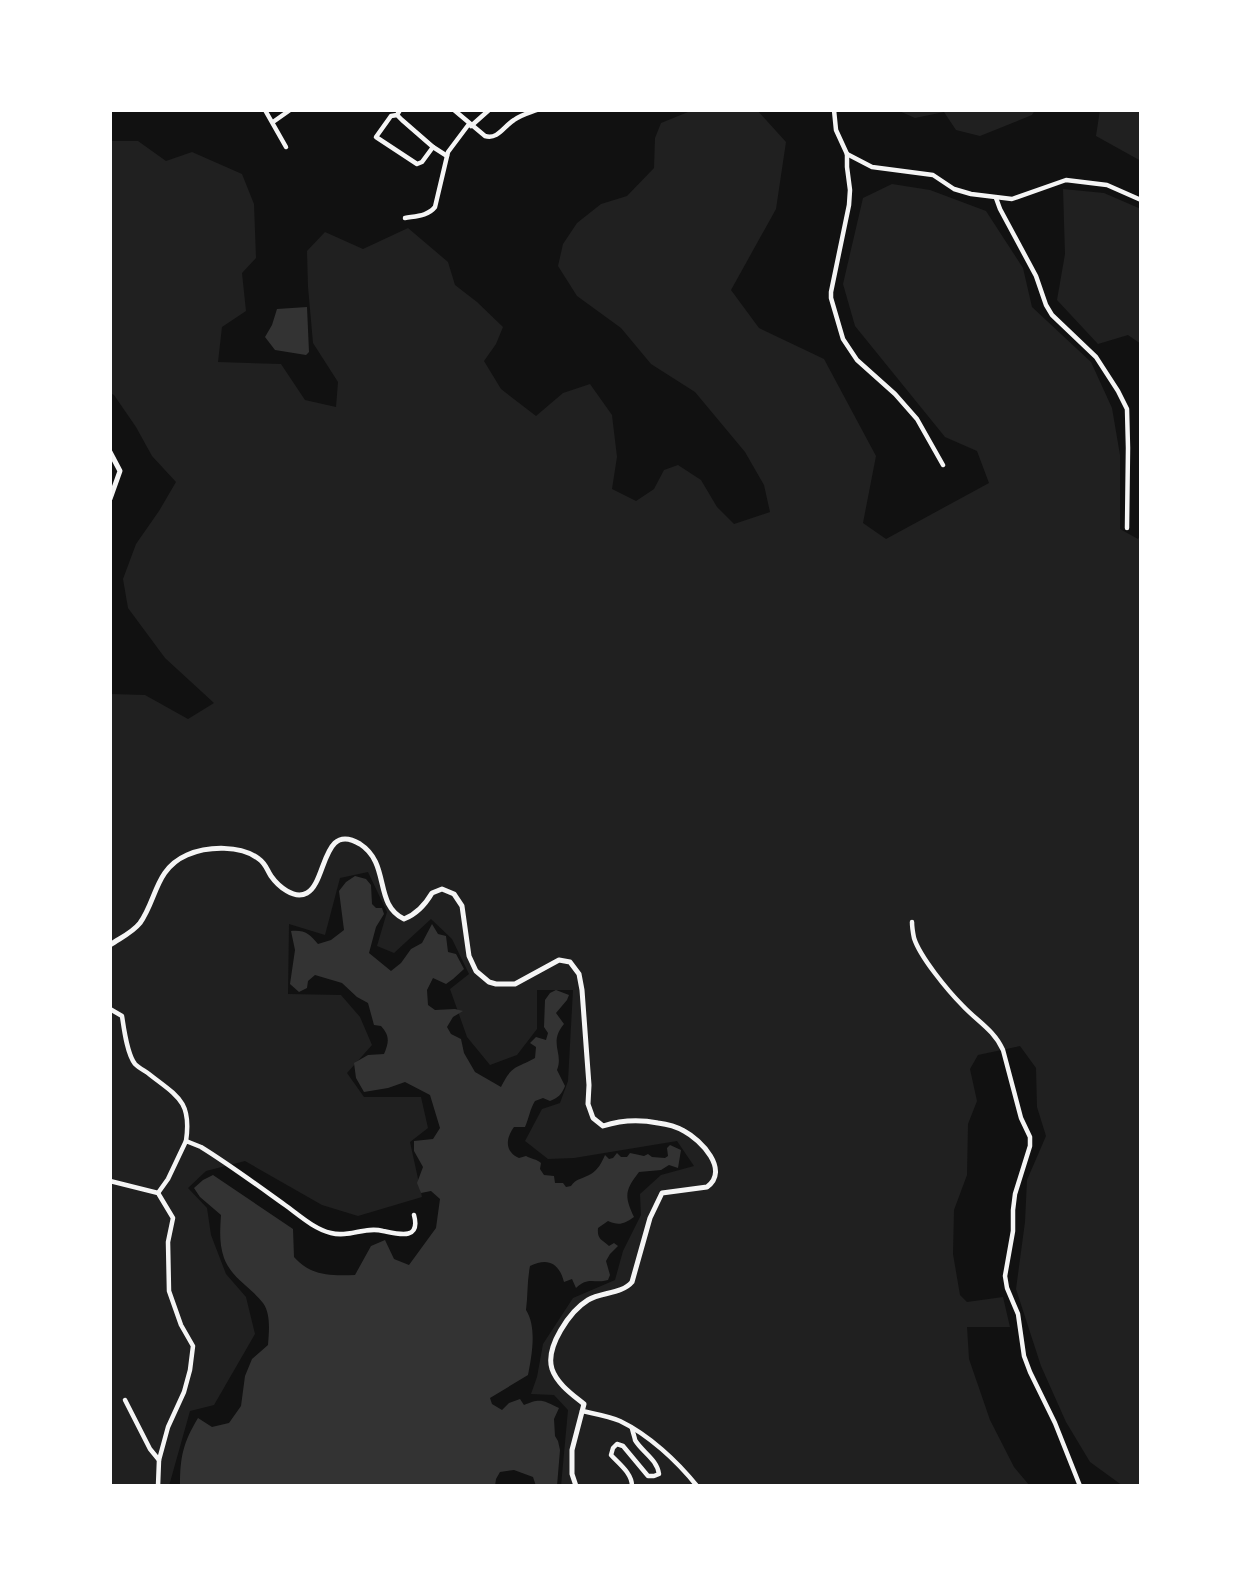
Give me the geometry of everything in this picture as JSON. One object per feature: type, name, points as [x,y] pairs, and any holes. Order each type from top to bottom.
[{"type":"street","points":[[265,110],[286,147]]},
{"type":"street","points":[[273,122],[290,110]]},
{"type":"street","points":[[453,110],[490,138],[495,137],[517,118],[537,110]]},
{"type":"street","points":[[405,218],[432,210],[448,152],[470,125],[489,110]]},
{"type":"street","points":[[834,110],[836,130],[847,154],[850,190],[831,292],[843,340],[857,360],[895,394],[917,419],[943,464]]},
{"type":"street","points":[[433,147],[422,162],[416,164],[376,137],[391,117],[399,112],[402,120],[447,156]]},
{"type":"street","points":[[847,154],[872,167],[933,176],[954,189],[996,198],[1012,199],[1066,180],[1107,185],[1141,200]]},
{"type":"street","points":[[996,198],[1036,276],[1052,315],[1096,357],[1126,409],[1126,528]]},
{"type":"street","points":[[110,452],[120,471],[110,499]]},
{"type":"street","points":[[110,946],[141,922],[157,884],[171,866],[186,855],[199,850],[225,848],[253,855],[266,866],[271,877],[288,892],[298,895],[306,894],[313,888],[332,846],[340,840],[351,839],[373,856],[385,897],[390,908],[400,917],[404,919],[413,915],[432,893],[442,889],[454,894],[462,906],[469,956],[476,971],[489,982],[515,984],[559,960],[570,962],[579,974],[588,1073],[588,1104],[593,1118],[604,1126],[630,1120],[657,1122],[684,1131],[707,1150],[713,1160],[715,1172],[714,1179],[707,1186],[662,1193],[650,1217],[632,1282],[627,1288],[587,1300],[563,1326],[552,1349],[551,1368],[561,1384],[584,1404],[572,1450],[572,1474],[576,1486]]},
{"type":"street","points":[[912,922],[914,939],[928,963],[963,1006],[999,1040],[1021,1118],[1030,1137],[1030,1146],[1015,1194],[1013,1231],[1005,1276],[1017,1314],[1024,1356],[1080,1486]]},
{"type":"street","points":[[110,1009],[122,1016],[134,1062],[180,1098],[187,1112],[186,1141],[168,1179],[158,1193]]},
{"type":"street","points":[[186,1141],[201,1147],[323,1231],[348,1235],[373,1229],[405,1236],[414,1230],[414,1215]]},
{"type":"street","points":[[110,1181],[158,1193],[173,1218],[167,1242],[169,1291],[181,1325],[193,1346],[184,1392],[168,1427],[159,1460],[158,1486]]},
{"type":"street","points":[[125,1400],[150,1449],[159,1460]]},
{"type":"street","points":[[582,1411],[620,1421],[632,1428],[659,1449],[697,1486]]},
{"type":"street","points":[[632,1428],[635,1439],[659,1469],[659,1474],[648,1476],[623,1446],[617,1444],[611,1455],[630,1475],[632,1486]]},
{"type":"shaded area","points":[[693,110],[757,110],[786,142],[776,209],[731,290],[759,328],[824,359],[876,456],[863,523],[886,539],[989,483],[977,451],[945,437],[855,326],[843,284],[863,198],[892,184],[930,190],[986,211],[1023,268],[1032,307],[1091,362],[1112,408],[1120,455],[1120,529],[1138,539],[1141,534],[1141,1486],[1123,1486],[1090,1462],[1066,1422],[1041,1366],[1016,1289],[1025,1222],[1027,1180],[1046,1136],[1037,1107],[1036,1068],[1020,1046],[978,1055],[970,1069],[977,1101],[968,1124],[967,1175],[954,1210],[953,1254],[960,1295],[967,1302],[1003,1297],[1010,1327],[967,1327],[969,1359],[990,1420],[1014,1467],[1030,1486],[561,1486],[568,1410],[554,1395],[531,1394],[543,1344],[573,1298],[615,1280],[623,1251],[641,1215],[640,1194],[661,1175],[694,1166],[677,1141],[574,1158],[548,1159],[525,1141],[542,1109],[560,1103],[568,1081],[573,990],[537,990],[537,1029],[517,1055],[490,1065],[467,1037],[450,989],[469,974],[452,939],[431,919],[394,953],[377,946],[387,912],[368,872],[340,878],[325,935],[289,924],[288,994],[341,995],[360,1017],[372,1045],[347,1073],[364,1097],[421,1097],[428,1128],[410,1142],[422,1197],[358,1216],[322,1205],[245,1161],[206,1171],[188,1188],[207,1208],[211,1235],[226,1274],[246,1297],[255,1334],[214,1405],[190,1411],[169,1486],[110,1486],[110,694],[145,695],[188,719],[214,703],[165,658],[128,608],[123,579],[136,544],[176,482],[152,456],[136,427],[110,393],[110,141],[138,141],[166,161],[192,152],[242,174],[254,204],[256,258],[242,273],[246,311],[222,327],[218,362],[281,364],[305,400],[336,407],[338,382],[313,343],[307,251],[325,232],[363,249],[408,228],[448,262],[455,285],[503,327],[496,344],[484,361],[501,389],[536,416],[563,393],[590,384],[612,415],[617,457],[612,489],[636,501],[654,489],[664,470],[678,465],[701,480],[717,507],[734,524],[770,512],[764,485],[745,452],[695,392],[651,364],[621,328],[577,296],[558,266],[563,244],[577,223],[601,204],[627,196],[654,168],[655,138],[661,123]]},
{"type":"shaded area","points":[[897,110],[1035,110],[1032,115],[980,136],[956,130],[944,112],[915,118]]},
{"type":"shaded area","points":[[1100,110],[1141,110],[1141,161],[1096,136]]},
{"type":"shaded area","points":[[1063,189],[1104,193],[1141,209],[1141,344],[1128,335],[1098,344],[1057,300],[1065,254]]},
{"type":"shaded area","points":[[307,307],[309,352],[306,355],[275,350],[265,337],[277,309]]},
{"type":"shaded area","points":[[355,876],[366,879],[371,885],[372,904],[376,908],[382,908],[384,914],[376,927],[369,953],[391,971],[411,949],[422,943],[432,924],[438,934],[446,936],[448,952],[456,954],[464,969],[446,984],[433,978],[427,990],[428,1005],[435,1010],[463,1011],[453,1017],[447,1027],[451,1034],[461,1039],[464,1053],[475,1072],[501,1087],[511,1071],[535,1058],[536,1047],[530,1043],[536,1037],[546,1040],[548,1033],[544,1027],[545,1000],[550,993],[556,990],[569,995],[556,1013],[564,1024],[557,1037],[557,1070],[565,1086],[553,1100],[543,1098],[535,1101],[525,1127],[514,1127],[508,1144],[514,1155],[519,1158],[526,1156],[541,1163],[540,1169],[544,1175],[554,1176],[555,1183],[563,1183],[566,1187],[593,1172],[600,1166],[605,1155],[609,1159],[617,1153],[621,1157],[627,1157],[630,1153],[665,1158],[670,1145],[681,1150],[678,1168],[669,1165],[661,1170],[639,1172],[634,1178],[628,1193],[634,1217],[621,1224],[608,1221],[598,1228],[602,1240],[609,1246],[614,1243],[618,1246],[606,1261],[610,1275],[608,1280],[588,1281],[576,1288],[572,1279],[564,1282],[559,1270],[552,1264],[542,1262],[530,1266],[526,1310],[532,1325],[533,1341],[528,1375],[490,1398],[492,1404],[502,1410],[509,1403],[520,1399],[524,1405],[542,1401],[559,1408],[554,1419],[555,1436],[560,1450],[557,1486],[536,1486],[533,1477],[514,1470],[500,1472],[495,1486],[180,1486],[183,1451],[198,1418],[212,1427],[229,1423],[241,1406],[245,1376],[252,1359],[268,1345],[269,1334],[266,1307],[232,1272],[224,1258],[220,1231],[221,1215],[200,1197],[194,1188],[213,1175],[293,1229],[294,1257],[307,1268],[322,1274],[355,1275],[371,1246],[385,1240],[394,1259],[409,1265],[436,1228],[440,1199],[431,1191],[421,1193],[417,1183],[423,1167],[414,1151],[414,1141],[433,1139],[440,1128],[430,1095],[405,1082],[364,1092],[356,1078],[354,1063],[368,1055],[384,1054],[388,1043],[381,1026],[374,1025],[368,1003],[342,983],[315,975],[308,981],[307,988],[299,992],[290,984],[295,950],[291,931],[307,933],[318,944],[331,940],[344,930],[339,891]]}]
